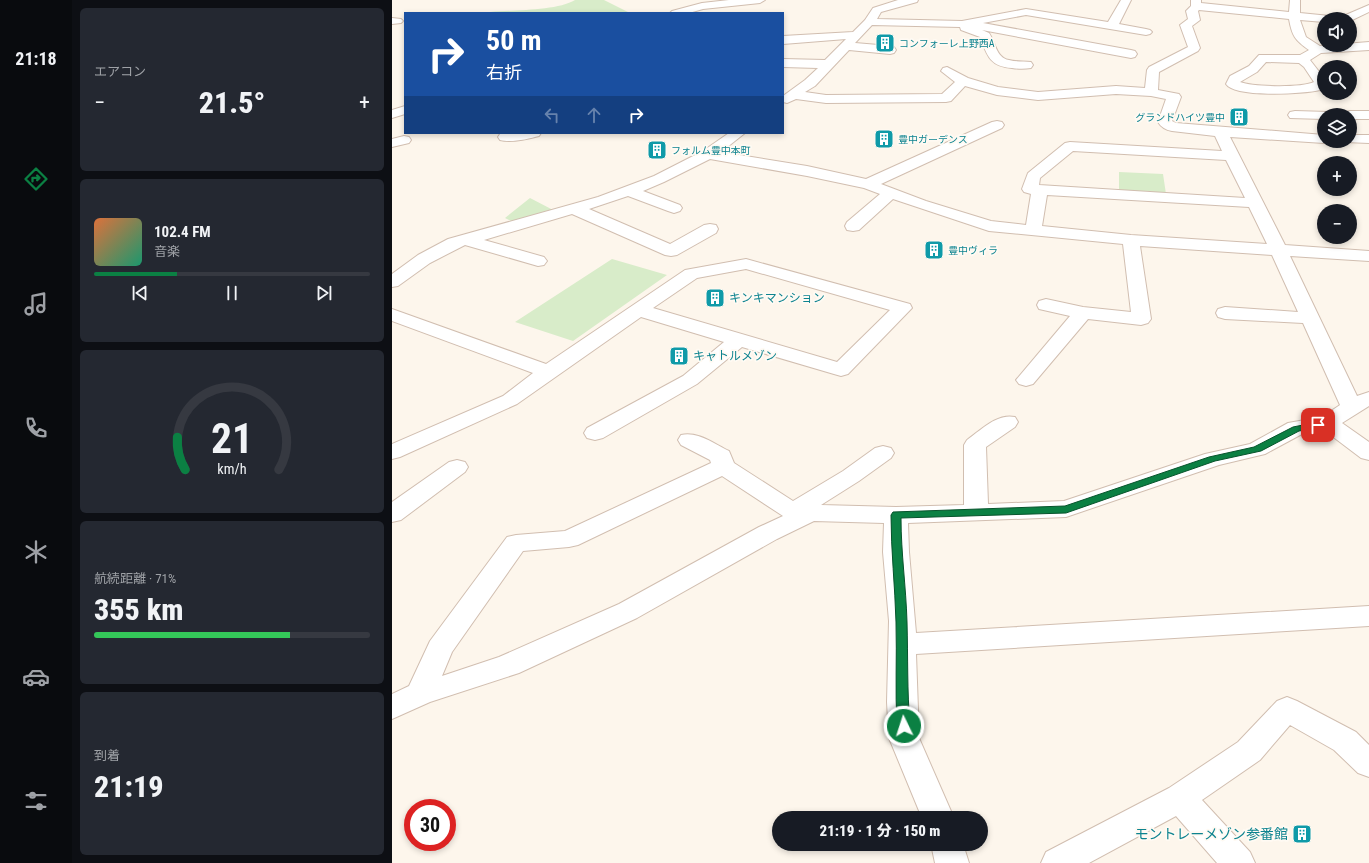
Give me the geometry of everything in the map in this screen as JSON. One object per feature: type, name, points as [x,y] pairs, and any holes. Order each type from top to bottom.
[{"type":"street","points":[[683,0],[702,6]]},
{"type":"street","points":[[680,12],[702,6],[760,0]]},
{"type":"street","points":[[784,101],[796,95],[810,83],[869,22],[877,10],[894,4],[913,0]]},
{"type":"street","points":[[1112,26],[1126,0]]},
{"type":"street","points":[[1295,0],[1294,16],[1300,39],[1317,49]]},
{"type":"street","points":[[1150,92],[1153,70],[1194,48],[1186,26],[1194,20],[1192,11],[1196,3],[1317,18]]},
{"type":"street","points":[[1357,14],[1369,8]]},
{"type":"street","points":[[964,24],[1026,12],[1146,32]]},
{"type":"street","points":[[869,22],[964,24],[1131,54]]},
{"type":"street","points":[[936,35],[938,23]]},
{"type":"street","points":[[964,24],[965,29],[985,35],[994,58],[1005,64],[1027,65]]},
{"type":"street","points":[[784,40],[856,35]]},
{"type":"street","points":[[845,46],[890,50]]},
{"type":"street","points":[[1074,58],[1091,46]]},
{"type":"street","points":[[1357,47],[1369,46]]},
{"type":"street","points":[[1302,60],[1309,65],[1321,82],[1315,87],[1255,89],[1240,88],[1232,84],[1235,79],[1252,69],[1263,58],[1302,60],[1317,51]]},
{"type":"street","points":[[784,63],[828,64]]},
{"type":"street","points":[[947,71],[963,81],[997,91],[1038,96],[1116,90],[1150,92],[1174,97],[1165,122],[1172,127],[1317,139]]},
{"type":"street","points":[[796,95],[826,99],[946,98],[963,81]]},
{"type":"street","points":[[392,114],[404,110]]},
{"type":"street","points":[[1295,115],[1317,115]]},
{"type":"street","points":[[1357,115],[1369,115]]},
{"type":"street","points":[[868,184],[997,125]]},
{"type":"street","points":[[689,440],[721,456],[723,466],[797,514],[896,515],[1066,509],[1213,459],[1257,449],[1296,428],[1328,423],[1360,402],[1310,318],[1278,249],[1220,132]]},
{"type":"street","points":[[505,137],[527,134]]},
{"type":"street","points":[[392,282],[424,259],[454,243],[574,209],[628,191],[659,179],[708,154],[737,134]]},
{"type":"street","points":[[1357,139],[1369,139]]},
{"type":"street","points":[[1231,156],[1070,146],[1033,176],[1030,189],[1255,203]]},
{"type":"street","points":[[708,154],[807,171],[868,184],[890,193],[989,226],[1131,240],[1369,256]]},
{"type":"street","points":[[1033,231],[1040,190]]},
{"type":"street","points":[[628,191],[674,208]]},
{"type":"street","points":[[853,226],[890,193]]},
{"type":"street","points":[[574,209],[671,251],[710,230]]},
{"type":"street","points":[[466,240],[538,261]]},
{"type":"street","points":[[1046,305],[1083,314],[1142,319],[1131,240]]},
{"type":"street","points":[[392,452],[510,400],[548,372],[638,310],[691,274],[746,264],[903,308],[841,370],[638,310]]},
{"type":"street","points":[[1026,380],[1083,314]]},
{"type":"street","points":[[1225,314],[1310,318]]},
{"type":"street","points":[[392,315],[548,372]]},
{"type":"street","points":[[595,433],[690,380],[738,340]]},
{"type":"street","points":[[976,512],[975,445],[1008,422]]},
{"type":"street","points":[[1328,423],[1369,454]]},
{"type":"street","points":[[392,707],[420,694],[509,665],[628,611],[768,532],[797,514],[883,453]]},
{"type":"street","points":[[420,694],[440,648],[516,543],[568,540],[723,466]]},
{"type":"street","points":[[392,514],[457,467]]},
{"type":"street","points":[[896,515],[896,552],[902,644],[902,702],[904,738],[935,811]]},
{"type":"street","points":[[902,644],[1369,616]]},
{"type":"street","points":[[1058,863],[1180,798],[1249,751],[1286,709],[1345,741],[1369,764]]},
{"type":"street","points":[[1180,798],[1238,863]]},
{"type":"street","points":[[949,851],[952,863]]},
{"type":"green space","points":[[575,0],[604,0],[628,12],[490,12],[546,8],[567,4]]},
{"type":"green space","points":[[1119,172],[1163,174],[1166,194],[1119,191]]},
{"type":"green space","points":[[530,198],[555,211],[515,223],[505,218]]},
{"type":"green space","points":[[612,259],[667,275],[573,341],[515,322]]},
{"type":"place","name":"コンフォーレ上野西A","points":[[885,43]]},
{"type":"place","name":"グランドハイツ豊中","points":[[1239,117]]},
{"type":"place","name":"豊中ガーデンス","points":[[884,139]]},
{"type":"place","name":"フォルム豊中本町","points":[[657,150]]},
{"type":"place","name":"豊中ヴィラ","points":[[934,250]]},
{"type":"place","name":"キンキマンション","points":[[715,298]]},
{"type":"place","name":"キャトルメゾン","points":[[679,356]]},
{"type":"place","name":"モントレーメゾン参番館","points":[[1302,834]]},
{"type":"route","points":[[904,726],[902,702],[902,622],[896,552],[896,515],[1066,509],[1213,459],[1257,449],[1296,428],[1318,425]]}]
